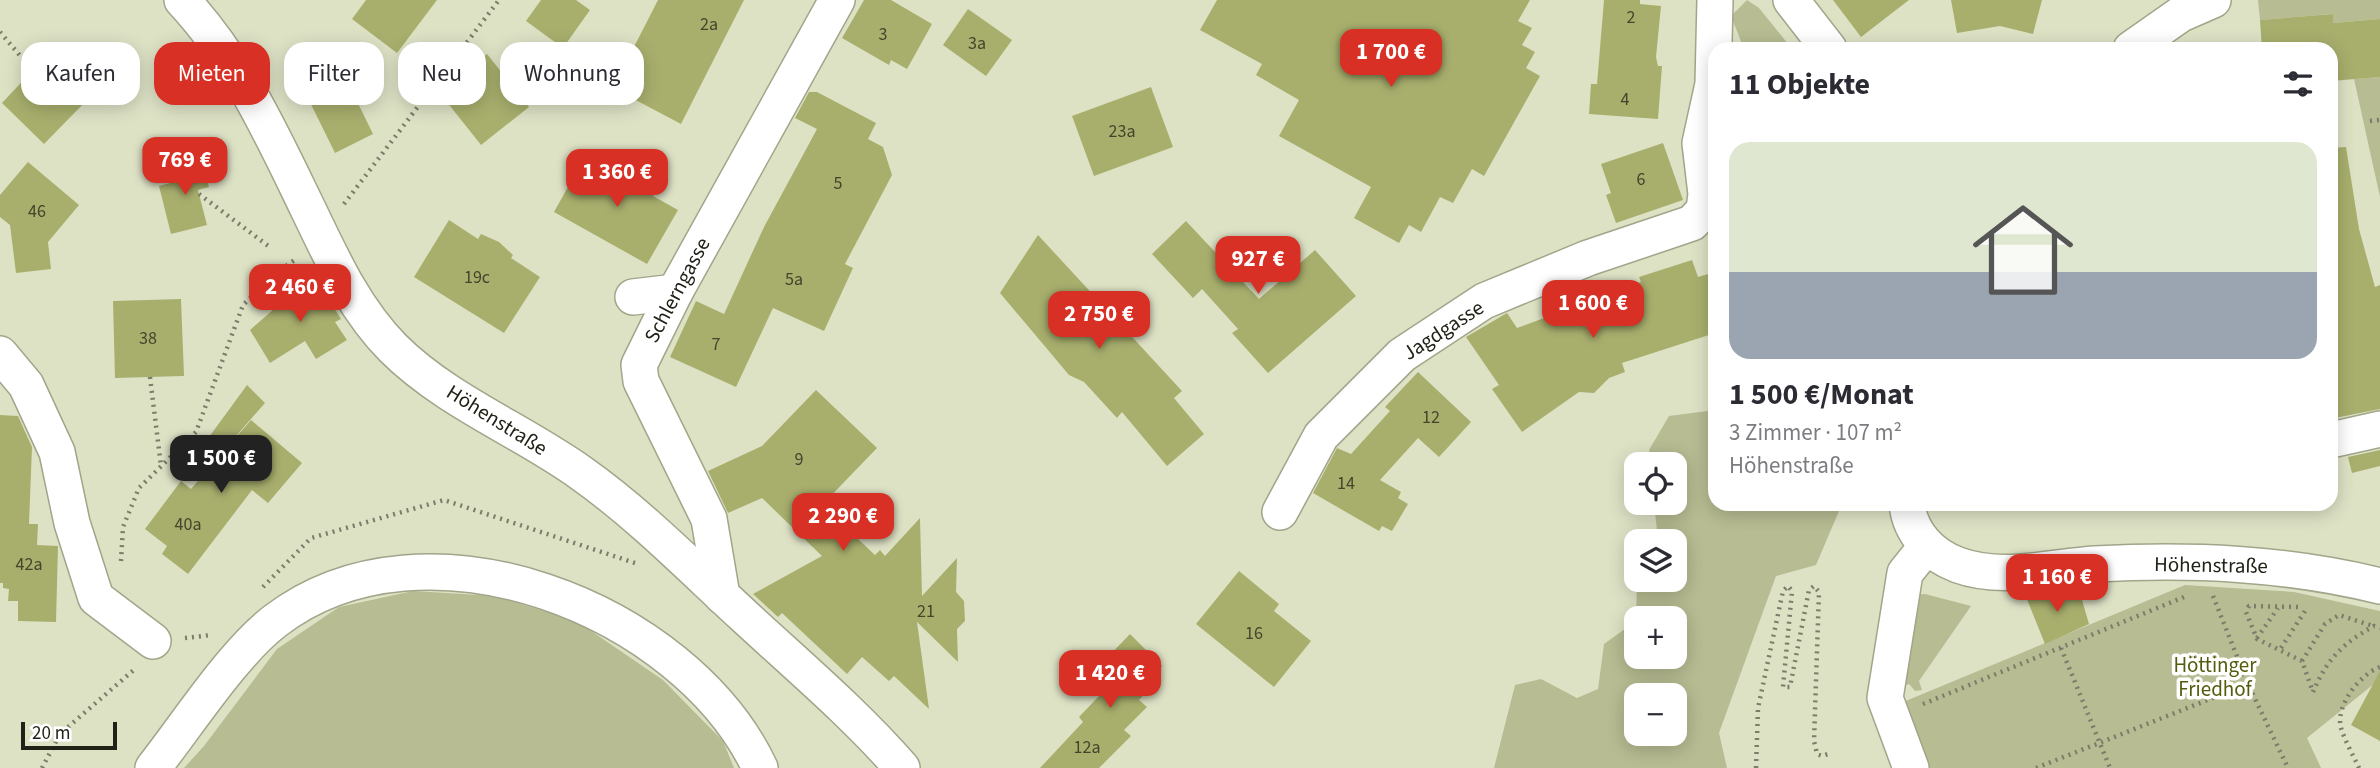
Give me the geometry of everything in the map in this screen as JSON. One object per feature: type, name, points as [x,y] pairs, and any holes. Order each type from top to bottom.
[{"type":"street","name":"Höhenstraße","points":[[182,0],[215,38],[245,86],[323,241],[364,312],[407,361],[443,387],[582,473],[722,596],[883,746],[902,768]]},
{"type":"street","name":"Schlerngasse","points":[[722,596],[709,519],[641,381],[639,365],[675,292],[837,0]]},
{"type":"street","name":"Jagdgasse","points":[[1714,42],[1715,0]]},
{"type":"street","points":[[1791,0],[1824,42]]},
{"type":"street","points":[[2141,42],[2182,14],[2213,0]]},
{"type":"street","name":"Jagdgasse","points":[[1280,512],[1321,436],[1402,355],[1484,302],[1588,258],[1692,223],[1704,210],[1706,194],[1700,143],[1708,107]]},
{"type":"street","points":[[633,297],[675,292]]},
{"type":"street","points":[[0,354],[26,386],[52,441],[72,523],[96,598],[153,641]]},
{"type":"street","points":[[2338,438],[2380,429]]},
{"type":"street","name":"Höhenstraße","points":[[1908,511],[1909,520],[1926,547],[1957,565],[1990,572],[2095,564],[2240,564],[2295,568],[2380,586]]},
{"type":"street","points":[[1911,768],[1885,698],[1905,573],[1926,547]]},
{"type":"street","points":[[153,768],[250,644],[275,621],[344,584],[404,571],[426,570],[464,572],[536,589],[580,607],[656,648],[682,667],[721,705],[750,746],[760,768]]},
{"type":"path","points":[[121,574],[122,527],[139,488],[196,432],[243,305],[275,274],[323,241],[332,220],[499,0]]},
{"type":"path","points":[[0,32],[21,57]]},
{"type":"path","points":[[2370,121],[2380,120]]},
{"type":"path","points":[[199,194],[271,248]]},
{"type":"path","points":[[150,377],[162,466]]},
{"type":"path","points":[[1756,768],[1758,709],[1783,591],[1788,586],[1792,591],[1783,687],[1790,687],[1809,590],[1814,586],[1819,592],[1814,741],[1817,754],[1822,756],[1831,753]]},
{"type":"path","points":[[1916,707],[2190,595]]},
{"type":"path","points":[[2202,596],[2214,596],[2248,684],[2288,768]]},
{"type":"path","points":[[2317,610],[2306,607],[2249,606],[2246,612],[2257,639],[2281,648],[2301,661],[2313,692],[2329,659],[2341,646],[2377,627]]},
{"type":"path","points":[[2257,639],[2278,607]]},
{"type":"path","points":[[2281,648],[2306,607]]},
{"type":"path","points":[[2328,612],[2377,627]]},
{"type":"path","points":[[2301,661],[2325,624],[2339,615]]},
{"type":"path","points":[[43,768],[60,734],[149,657],[153,641]]},
{"type":"path","points":[[2061,648],[2110,768]]},
{"type":"path","points":[[2359,768],[2340,724],[2347,699],[2356,681],[2380,667]]},
{"type":"path","points":[[2036,768],[2248,684]]},
{"type":"green space","points":[[1747,0],[1759,8],[1786,42],[1741,42],[1731,16]]},
{"type":"green space","points":[[2258,0],[2380,0],[2380,19],[2333,23],[2332,14],[2260,20]]},
{"type":"green space","points":[[2380,77],[2380,197],[2354,79]]},
{"type":"green space","points":[[1708,411],[1708,511],[1839,511],[1816,565],[1776,576],[1719,733],[1727,768],[1494,768],[1515,685],[1541,679],[1577,698],[1598,689],[1604,644],[1624,630],[1624,669],[1687,669],[1687,606],[1636,606],[1637,592],[1687,592],[1687,529],[1657,529],[1655,515],[1687,515],[1687,452],[1649,452],[1669,416]]},
{"type":"green space","name":"Höttinger Friedhof","points":[[2185,585],[2294,592],[2380,611],[2380,679],[2307,738],[2321,768],[1921,768],[1896,705]]},
{"type":"green space","points":[[413,591],[496,596],[578,622],[663,680],[723,741],[734,768],[184,768],[204,746],[277,649],[339,607]]},
{"type":"green space","points":[[1925,594],[1971,606],[1919,681],[1922,690],[1915,691],[1909,684],[1893,690],[1912,595]]},
{"type":"building","points":[[366,0],[437,0],[405,42],[398,42],[397,53],[352,19]]},
{"type":"building","points":[[541,0],[576,0],[590,10],[567,42],[555,42],[526,21]]},
{"type":"building","points":[[658,0],[744,0],[681,124],[644,104],[644,42],[637,42]]},
{"type":"building","points":[[864,0],[891,0],[932,24],[907,69],[891,60],[889,65],[842,38]]},
{"type":"building","points":[[1217,0],[1530,0],[1518,21],[1532,28],[1522,45],[1535,52],[1526,68],[1540,76],[1484,176],[1472,169],[1453,203],[1440,197],[1421,232],[1409,225],[1399,243],[1354,218],[1371,187],[1279,136],[1299,100],[1256,75],[1262,64],[1200,30]]},
{"type":"building","points":[[1604,0],[1640,0],[1640,4],[1661,6],[1656,57],[1658,66],[1662,66],[1658,119],[1589,114],[1591,84],[1597,84]]},
{"type":"building","points":[[1833,0],[1909,0],[1861,37]]},
{"type":"building","points":[[1951,0],[2042,0],[2033,34],[2000,26],[1957,33]]},
{"type":"building","points":[[968,9],[1012,40],[986,76],[943,45]]},
{"type":"building","points":[[2333,14],[2333,23],[2380,19],[2380,77],[2338,80],[2338,42],[2262,42],[2260,20]]},
{"type":"building","points":[[486,55],[500,70],[500,105],[529,107],[481,145],[449,105],[486,105]]},
{"type":"building","points":[[21,83],[21,105],[82,105],[44,144],[2,103]]},
{"type":"building","points":[[1151,87],[1173,147],[1094,176],[1072,116]]},
{"type":"building","points":[[809,92],[817,92],[876,123],[868,139],[883,147],[892,175],[845,264],[853,268],[824,331],[773,308],[736,387],[670,357],[696,301],[724,314],[764,227],[817,129],[795,118]]},
{"type":"building","points":[[311,105],[359,105],[373,134],[335,153]]},
{"type":"building","points":[[1663,143],[1683,200],[1616,223],[1606,195],[1611,193],[1601,164]]},
{"type":"building","points":[[2346,147],[2359,229],[2375,287],[2380,285],[2380,409],[2338,417],[2338,148]]},
{"type":"building","points":[[584,158],[613,174],[616,168],[638,175],[656,190],[653,196],[678,210],[647,264],[554,212]]},
{"type":"building","points":[[201,159],[209,187],[198,190],[207,225],[171,234],[159,186],[174,182],[170,167]]},
{"type":"building","points":[[28,162],[79,205],[48,242],[51,269],[16,273],[10,225],[0,217],[0,195]]},
{"type":"building","points":[[449,220],[478,239],[481,234],[499,242],[513,255],[511,258],[540,277],[504,333],[414,277]]},
{"type":"building","points":[[1186,221],[1259,299],[1315,250],[1356,296],[1268,373],[1232,333],[1238,329],[1202,289],[1193,298],[1152,254]]},
{"type":"building","points":[[1038,235],[1182,391],[1174,398],[1204,434],[1167,466],[1122,412],[1117,418],[1084,382],[1069,375],[1000,293]]},
{"type":"building","points":[[1692,260],[1698,277],[1708,274],[1708,335],[1622,363],[1625,372],[1609,378],[1594,393],[1579,392],[1522,432],[1492,389],[1499,385],[1466,337],[1507,313],[1517,328],[1641,282],[1639,277]]},
{"type":"building","points":[[313,275],[341,319],[335,322],[347,340],[316,359],[305,341],[270,363],[250,330]]},
{"type":"building","points":[[181,299],[184,376],[115,378],[113,301]]},
{"type":"building","points":[[1418,372],[1471,422],[1439,457],[1418,438],[1380,480],[1401,492],[1398,498],[1408,504],[1392,531],[1382,526],[1379,531],[1313,493],[1337,448],[1351,454],[1390,411],[1385,407]]},
{"type":"building","points":[[247,385],[265,403],[215,460],[201,448]]},
{"type":"building","points":[[816,390],[877,448],[822,505],[875,555],[880,550],[885,556],[920,518],[922,596],[957,558],[956,592],[964,601],[965,621],[957,629],[958,662],[917,622],[929,709],[894,676],[889,681],[862,657],[847,674],[782,613],[778,617],[753,594],[822,556],[762,498],[728,513],[708,471],[762,446]]},
{"type":"building","points":[[0,415],[18,416],[32,447],[29,524],[38,524],[37,545],[58,546],[56,622],[18,621],[18,601],[8,601],[9,589],[3,588],[3,583],[0,583]]},
{"type":"building","points":[[251,420],[302,463],[268,503],[252,490],[188,574],[162,554],[167,546],[145,529],[181,481],[191,489]]},
{"type":"building","points":[[2380,450],[2380,466],[2352,473],[2348,457]]},
{"type":"building","points":[[1239,571],[1279,604],[1274,611],[1311,641],[1274,687],[1196,624]]},
{"type":"building","points":[[2045,590],[2055,601],[2080,593],[2089,624],[2045,644],[2024,592]]},
{"type":"building","points":[[1130,634],[1162,666],[1155,673],[1161,677],[1139,700],[1147,707],[1124,730],[1131,736],[1099,768],[1040,768],[1083,722],[1079,717],[1100,695],[1094,688],[1115,665],[1107,658]]},
{"type":"building","points":[[2380,671],[2380,741],[2351,725]]}]
